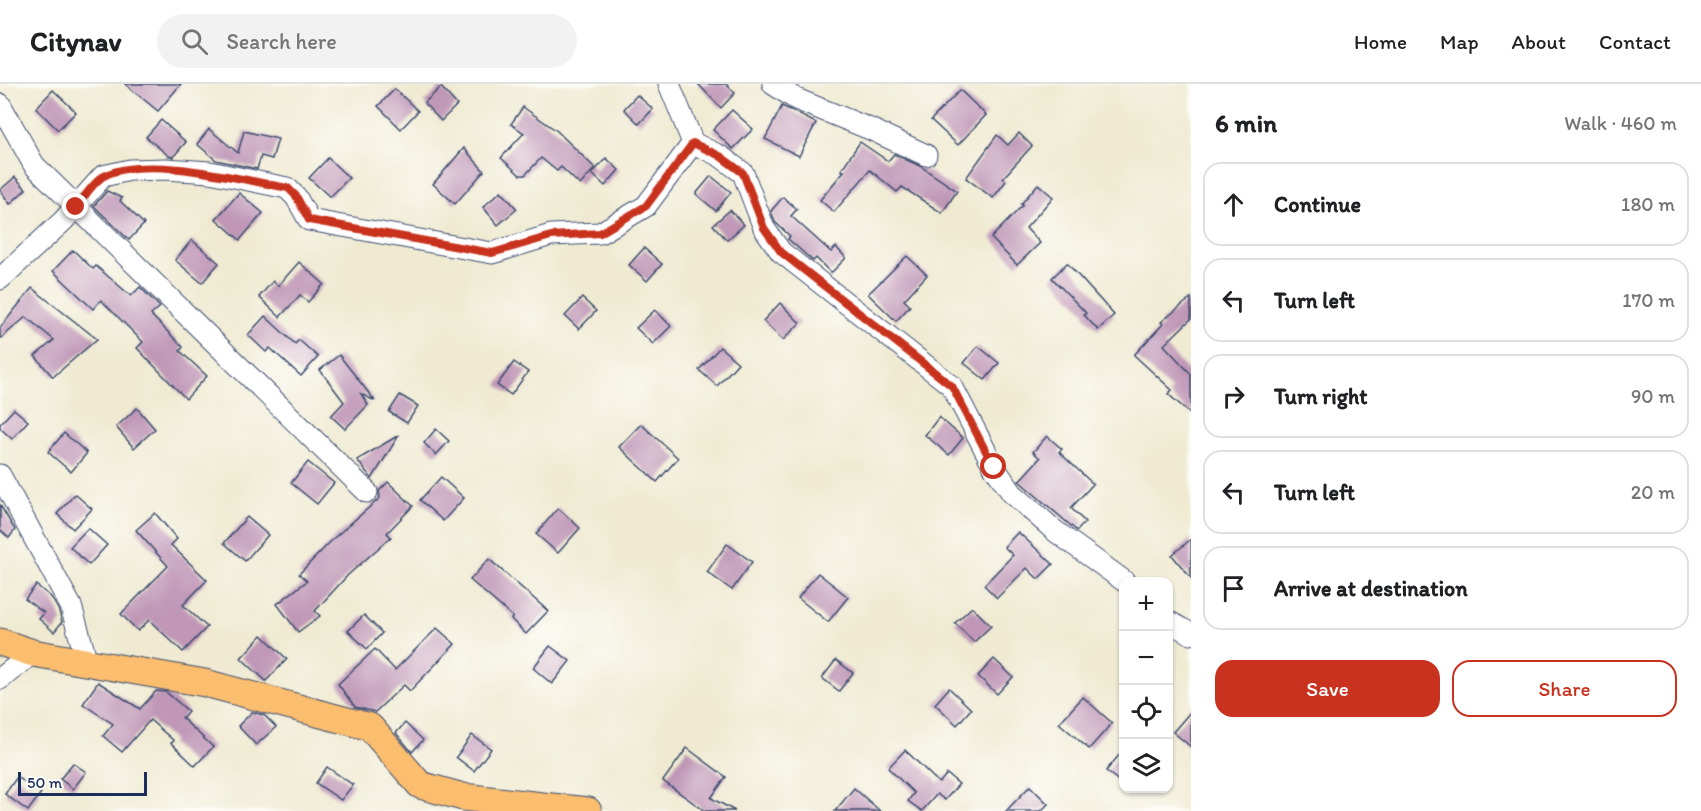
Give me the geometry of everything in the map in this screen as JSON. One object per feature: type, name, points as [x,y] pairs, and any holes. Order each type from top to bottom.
[{"type":"main road","points":[[0,642],[33,653],[205,683],[370,727],[420,785],[463,796],[588,811]]},
{"type":"street","points":[[669,84],[693,143],[720,156],[743,173],[764,228],[781,252],[952,386],[994,467],[1011,493],[1055,531],[1119,578]]},
{"type":"street","points":[[773,84],[796,99],[926,155]]},
{"type":"street","points":[[0,104],[34,165],[367,492]]},
{"type":"street","points":[[0,279],[76,207],[103,176],[130,170],[166,169],[210,172],[288,188],[296,196],[309,220],[492,253],[551,236],[600,233],[646,206],[693,143]]},
{"type":"street","points":[[0,475],[71,606],[87,662]]},
{"type":"street","points":[[1173,624],[1191,634]]},
{"type":"street","points":[[0,679],[33,653]]},
{"type":"building","points":[[125,84],[181,84],[158,111]]},
{"type":"building","points":[[698,84],[726,84],[735,93],[721,108]]},
{"type":"building","points":[[441,87],[457,105],[441,121],[424,103]]},
{"type":"building","points":[[395,89],[418,111],[401,129],[378,106]]},
{"type":"building","points":[[53,90],[76,112],[58,130],[36,108]]},
{"type":"building","points":[[960,90],[986,115],[958,145],[931,120]]},
{"type":"building","points":[[637,95],[653,109],[639,124],[624,109]]},
{"type":"building","points":[[782,106],[816,123],[799,156],[765,139]]},
{"type":"building","points":[[523,107],[557,131],[595,168],[580,185],[561,167],[557,171],[541,158],[525,175],[520,175],[501,158],[524,133],[511,124]]},
{"type":"building","points":[[732,110],[753,129],[733,149],[713,130]]},
{"type":"building","points":[[161,120],[186,142],[173,157],[146,137]]},
{"type":"building","points":[[209,129],[238,153],[244,131],[278,139],[272,159],[261,156],[257,169],[216,160],[197,144]]},
{"type":"building","points":[[1019,133],[1032,146],[1003,178],[1006,181],[993,198],[966,178],[997,135],[1008,145]]},
{"type":"building","points":[[860,142],[888,161],[894,154],[920,166],[957,191],[942,213],[902,187],[897,192],[870,170],[834,212],[820,200],[844,171],[841,170]]},
{"type":"building","points":[[464,148],[484,171],[455,204],[433,184]]},
{"type":"building","points":[[328,158],[349,178],[330,197],[309,178]]},
{"type":"building","points":[[606,158],[619,170],[605,186],[592,174]]},
{"type":"building","points":[[711,176],[731,192],[716,211],[696,194]]},
{"type":"building","points":[[15,177],[26,189],[10,204],[0,190]]},
{"type":"building","points":[[1038,184],[1053,197],[1026,228],[1040,243],[1017,265],[991,238],[1023,205],[1021,204]]},
{"type":"building","points":[[107,191],[122,198],[120,201],[144,224],[129,240],[94,206]]},
{"type":"building","points":[[501,191],[517,209],[498,225],[483,207]]},
{"type":"building","points":[[239,193],[263,213],[240,240],[216,219]]},
{"type":"building","points":[[783,197],[797,209],[791,216],[831,252],[836,247],[846,258],[831,273],[816,258],[813,261],[788,239],[790,236],[775,222],[771,211]]},
{"type":"building","points":[[730,210],[744,225],[727,240],[713,225]]},
{"type":"building","points":[[192,240],[219,263],[202,283],[175,260]]},
{"type":"building","points":[[644,248],[662,264],[647,281],[629,265]]},
{"type":"building","points":[[73,250],[93,269],[96,266],[131,296],[140,287],[160,307],[151,315],[183,347],[180,351],[207,376],[186,399],[137,348],[143,342],[101,300],[93,309],[53,271]]},
{"type":"building","points":[[907,256],[927,275],[904,300],[910,306],[896,321],[868,294]]},
{"type":"building","points":[[299,262],[324,284],[308,302],[300,295],[280,317],[259,297],[273,281],[278,286]]},
{"type":"building","points":[[1067,263],[1114,315],[1098,330],[1084,315],[1086,313],[1052,278]]},
{"type":"building","points":[[32,288],[97,339],[53,377],[35,356],[54,340],[26,317],[0,339],[0,328]]},
{"type":"building","points":[[582,298],[596,311],[579,329],[565,316]]},
{"type":"building","points":[[1191,298],[1191,319],[1164,345],[1191,374],[1191,414],[1168,394],[1172,390],[1134,355],[1163,324],[1161,322]]},
{"type":"building","points":[[780,303],[800,323],[783,340],[763,321]]},
{"type":"building","points":[[655,310],[671,326],[653,344],[636,328]]},
{"type":"building","points":[[265,316],[295,344],[299,340],[318,357],[301,376],[270,348],[266,352],[248,335]]},
{"type":"building","points":[[978,346],[999,363],[985,380],[964,363]]},
{"type":"building","points":[[720,347],[738,363],[717,386],[699,370]]},
{"type":"building","points":[[339,355],[375,401],[361,394],[368,405],[345,429],[331,416],[344,402],[320,370]]},
{"type":"building","points":[[514,362],[528,372],[511,395],[497,385]]},
{"type":"building","points":[[400,395],[418,406],[407,423],[389,412]]},
{"type":"building","points":[[137,408],[155,429],[134,448],[116,427]]},
{"type":"building","points":[[14,409],[28,421],[12,439],[0,428],[0,424]]},
{"type":"building","points":[[939,417],[963,438],[949,455],[925,435]]},
{"type":"building","points":[[641,424],[678,458],[657,482],[619,447]]},
{"type":"building","points":[[436,429],[449,441],[436,455],[424,443]]},
{"type":"building","points":[[64,433],[87,453],[71,472],[48,452]]},
{"type":"building","points":[[399,435],[372,479],[357,460]]},
{"type":"building","points":[[1047,436],[1062,449],[1059,452],[1093,484],[1071,508],[1085,522],[1077,531],[1019,481],[1040,458],[1033,452]]},
{"type":"building","points":[[308,462],[334,483],[317,504],[291,483]]},
{"type":"building","points":[[441,477],[464,498],[443,521],[420,500]]},
{"type":"building","points":[[388,482],[413,506],[387,533],[391,537],[348,575],[315,611],[320,616],[298,632],[277,604],[307,581],[299,574],[335,537],[380,498],[379,491]]},
{"type":"building","points":[[75,494],[92,509],[73,529],[57,514]]},
{"type":"building","points":[[0,505],[15,530],[9,538],[0,530]]},
{"type":"building","points":[[558,508],[580,528],[558,553],[536,534]]},
{"type":"building","points":[[155,513],[177,539],[171,545],[207,580],[183,605],[207,627],[183,652],[149,620],[138,631],[121,614],[168,566],[136,530]]},
{"type":"building","points":[[247,517],[268,535],[245,561],[224,543]]},
{"type":"building","points":[[88,528],[107,545],[89,565],[70,547]]},
{"type":"building","points":[[1018,532],[1053,564],[1038,579],[1027,568],[997,598],[984,585],[1013,555],[1004,547]]},
{"type":"building","points":[[1191,539],[1191,578],[1172,555]]},
{"type":"building","points":[[727,544],[752,562],[732,590],[707,572]]},
{"type":"building","points":[[489,559],[548,611],[526,634],[511,619],[513,617],[470,580]]},
{"type":"building","points":[[818,573],[848,597],[828,622],[798,598]]},
{"type":"building","points":[[36,585],[51,597],[59,611],[62,622],[54,632],[39,619],[44,613],[25,599]]},
{"type":"building","points":[[972,607],[991,626],[974,642],[955,623]]},
{"type":"building","points":[[364,615],[382,633],[367,649],[348,631]]},
{"type":"building","points":[[437,628],[455,644],[410,691],[404,685],[375,712],[355,707],[338,684],[375,649],[395,670]]},
{"type":"building","points":[[262,635],[287,659],[266,681],[241,658]]},
{"type":"building","points":[[550,646],[570,661],[552,684],[533,668]]},
{"type":"building","points":[[994,659],[1013,677],[997,694],[978,676]]},
{"type":"building","points":[[836,660],[853,673],[839,691],[822,678]]},
{"type":"building","points":[[98,682],[140,709],[156,691],[166,692],[188,711],[182,718],[213,747],[195,766],[171,743],[174,741],[150,720],[122,752],[103,736],[113,724],[83,704]]},
{"type":"building","points":[[949,688],[971,709],[957,725],[935,704]]},
{"type":"building","points":[[1083,697],[1112,723],[1089,749],[1059,723]]},
{"type":"building","points":[[1191,711],[1191,747],[1173,732]]},
{"type":"building","points":[[252,712],[264,715],[276,727],[256,745],[238,726]]},
{"type":"building","points":[[405,723],[423,740],[412,752],[396,733]]},
{"type":"building","points":[[472,735],[491,749],[474,771],[456,757]]},
{"type":"building","points":[[687,748],[726,777],[711,798],[735,811],[705,811],[663,781]]},
{"type":"building","points":[[905,750],[939,783],[947,774],[959,784],[945,800],[937,794],[922,811],[908,801],[914,793],[888,768]]},
{"type":"building","points":[[1119,755],[1119,781],[1106,771]]},
{"type":"building","points":[[73,763],[86,772],[73,789],[60,779]]},
{"type":"building","points":[[327,767],[353,785],[341,800],[316,783]]},
{"type":"building","points":[[17,777],[41,793],[28,811],[5,794]]},
{"type":"building","points":[[1030,786],[1048,804],[1041,811],[1006,811]]},
{"type":"building","points":[[854,788],[880,811],[835,811]]},
{"type":"route","points":[[76,207],[103,176],[130,170],[166,169],[210,172],[288,188],[296,196],[309,220],[492,253],[551,236],[600,233],[646,206],[693,143],[720,156],[743,173],[764,228],[781,252],[952,386],[994,467]]}]
